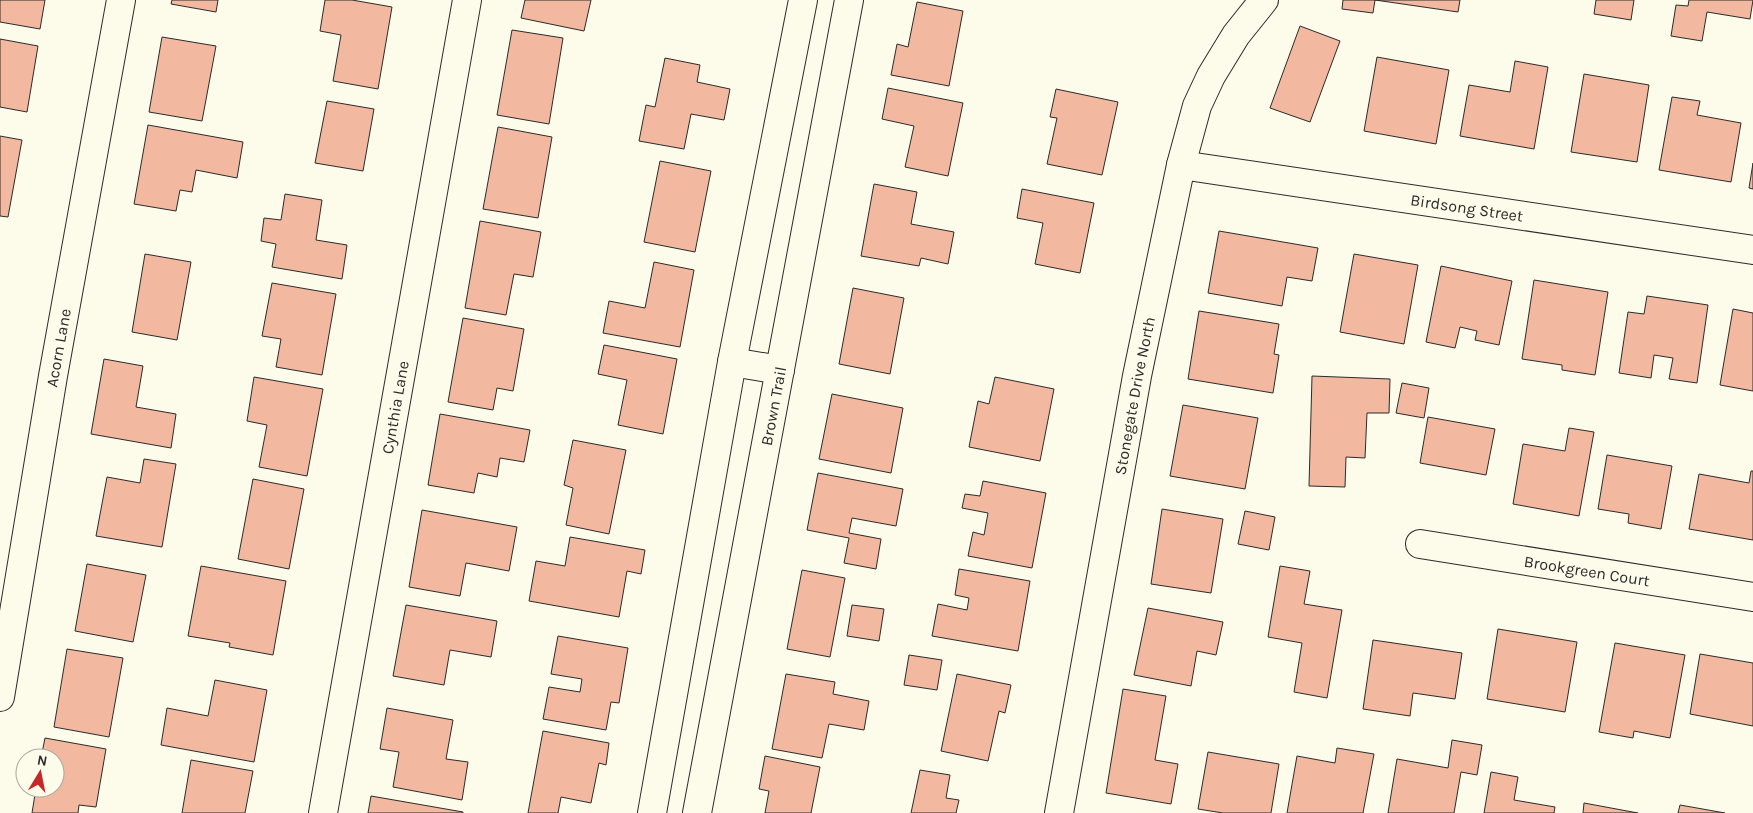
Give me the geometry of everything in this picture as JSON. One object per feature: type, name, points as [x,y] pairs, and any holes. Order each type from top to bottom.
[{"type":"street","name":"Acorn Lane","points":[[0,697],[53,376],[121,0]]},
{"type":"street","name":"Cynthia Lane","points":[[323,813],[467,0]]},
{"type":"street","points":[[652,813],[732,362],[803,0]]},
{"type":"street","name":"Brown Trail","points":[[697,813],[849,0]]},
{"type":"street","name":"Stonegate Drive North","points":[[1059,813],[1136,376],[1181,165],[1197,106],[1211,76],[1236,35],[1264,0]]},
{"type":"street","name":"Birdsong Street","points":[[1181,165],[1753,250]]},
{"type":"street","points":[[732,362],[780,370]]},
{"type":"street","name":"Brookgreen Court","points":[[1420,544],[1753,597]]},
{"type":"building","points":[[0,0],[45,0],[40,29],[0,22]]},
{"type":"building","points":[[172,0],[218,0],[216,12],[171,4]]},
{"type":"building","points":[[325,0],[352,0],[392,7],[378,89],[333,81],[341,35],[320,31]]},
{"type":"building","points":[[525,0],[591,0],[584,31],[521,18]]},
{"type":"building","points":[[1343,0],[1375,0],[1373,13],[1342,9]]},
{"type":"building","points":[[1375,0],[1460,0],[1458,12]]},
{"type":"building","points":[[1596,0],[1634,0],[1631,20],[1594,14]]},
{"type":"building","points":[[1689,0],[1753,0],[1750,19],[1707,12],[1702,41],[1671,36],[1676,5],[1688,6]]},
{"type":"building","points":[[917,2],[963,11],[949,86],[891,75],[897,44],[908,47]]},
{"type":"building","points":[[1300,26],[1340,41],[1310,122],[1270,108]]},
{"type":"building","points":[[512,30],[563,38],[549,124],[497,115]]},
{"type":"building","points":[[162,37],[216,46],[202,121],[149,112]]},
{"type":"building","points":[[0,39],[38,46],[27,112],[0,107]]},
{"type":"building","points":[[1377,57],[1449,70],[1436,144],[1364,131]]},
{"type":"building","points":[[665,58],[700,65],[697,82],[730,89],[724,120],[691,114],[684,149],[639,141],[646,105],[655,107]]},
{"type":"building","points":[[1515,61],[1548,67],[1534,149],[1460,136],[1469,85],[1510,92]]},
{"type":"building","points":[[1584,74],[1649,85],[1637,162],[1571,152]]},
{"type":"building","points":[[888,88],[963,103],[948,176],[905,167],[914,126],[882,119]]},
{"type":"building","points":[[1056,89],[1118,102],[1102,175],[1047,164],[1057,118],[1050,117]]},
{"type":"building","points":[[1672,97],[1700,101],[1697,115],[1741,123],[1731,182],[1659,170]]},
{"type":"building","points":[[327,101],[374,109],[363,171],[315,163]]},
{"type":"building","points":[[148,125],[243,142],[237,178],[196,170],[192,192],[180,190],[176,211],[134,204]]},
{"type":"building","points":[[498,127],[552,137],[538,218],[483,209]]},
{"type":"building","points":[[0,136],[22,140],[8,217],[0,216]]},
{"type":"building","points":[[660,161],[711,171],[695,252],[644,242]]},
{"type":"building","points":[[1753,163],[1753,189],[1749,188]]},
{"type":"building","points":[[874,184],[917,192],[911,224],[954,232],[948,264],[921,258],[919,266],[861,256]]},
{"type":"building","points":[[1022,189],[1094,203],[1080,273],[1035,264],[1043,223],[1017,218]]},
{"type":"building","points":[[285,194],[322,200],[316,240],[347,245],[342,279],[272,267],[276,244],[261,241],[264,218],[281,220]]},
{"type":"building","points":[[480,221],[541,232],[533,277],[514,274],[506,315],[465,308]]},
{"type":"building","points":[[1219,231],[1318,248],[1312,281],[1287,277],[1282,306],[1208,293]]},
{"type":"building","points":[[145,254],[191,262],[177,340],[132,332]]},
{"type":"building","points":[[1354,254],[1418,265],[1404,344],[1340,332]]},
{"type":"building","points":[[654,262],[694,270],[680,347],[603,333],[609,301],[645,308]]},
{"type":"building","points":[[1441,266],[1512,281],[1499,345],[1475,340],[1477,331],[1460,327],[1455,348],[1426,342]]},
{"type":"building","points":[[1534,280],[1608,292],[1595,375],[1562,370],[1562,365],[1522,359]]},
{"type":"building","points":[[272,283],[336,294],[322,375],[276,367],[281,339],[262,336]]},
{"type":"building","points":[[853,288],[904,298],[890,374],[839,364]]},
{"type":"building","points":[[1647,296],[1708,305],[1697,383],[1669,379],[1673,358],[1654,355],[1651,378],[1619,373],[1628,312],[1644,314]]},
{"type":"building","points":[[1733,309],[1753,313],[1753,391],[1720,385]]},
{"type":"building","points":[[1199,311],[1279,324],[1274,354],[1279,355],[1273,393],[1188,379]]},
{"type":"building","points":[[463,318],[524,329],[513,391],[497,388],[493,410],[448,402]]},
{"type":"building","points":[[604,345],[677,359],[663,434],[618,425],[627,380],[598,374]]},
{"type":"building","points":[[104,359],[143,366],[136,407],[176,414],[171,448],[91,434]]},
{"type":"building","points":[[1312,376],[1390,379],[1389,413],[1367,413],[1365,458],[1346,457],[1345,487],[1309,486]]},
{"type":"building","points":[[254,377],[323,389],[307,476],[259,467],[267,425],[247,421]]},
{"type":"building","points":[[995,377],[1054,389],[1040,461],[969,447],[978,401],[989,404]]},
{"type":"building","points":[[1402,383],[1429,388],[1424,418],[1396,413]]},
{"type":"building","points":[[832,394],[903,408],[891,473],[819,459]]},
{"type":"building","points":[[1183,405],[1258,418],[1245,489],[1170,476]]},
{"type":"building","points":[[440,414],[530,430],[524,462],[500,458],[497,477],[478,473],[474,493],[428,485]]},
{"type":"building","points":[[1428,417],[1495,429],[1486,475],[1420,463]]},
{"type":"building","points":[[1569,428],[1594,432],[1579,516],[1513,504],[1523,444],[1565,451]]},
{"type":"building","points":[[573,440],[626,450],[609,534],[566,525],[573,488],[564,485]]},
{"type":"building","points":[[1607,455],[1672,466],[1661,529],[1628,523],[1629,514],[1598,509]]},
{"type":"building","points":[[144,459],[176,464],[162,547],[96,536],[107,477],[140,483]]},
{"type":"building","points":[[1751,471],[1753,471],[1753,540],[1689,529],[1699,474],[1749,483]]},
{"type":"building","points":[[818,473],[903,489],[896,526],[852,518],[849,533],[881,539],[876,569],[844,563],[849,538],[807,530]]},
{"type":"building","points":[[253,479],[304,489],[289,569],[238,559]]},
{"type":"building","points":[[983,481],[1046,493],[1032,568],[968,556],[973,532],[984,535],[988,513],[962,508],[965,494],[980,496]]},
{"type":"building","points":[[1162,509],[1223,519],[1211,593],[1151,584]]},
{"type":"building","points":[[422,510],[517,527],[509,571],[466,563],[460,596],[409,587]]},
{"type":"building","points":[[1245,511],[1275,517],[1269,550],[1238,544]]},
{"type":"building","points":[[570,537],[645,550],[641,574],[627,571],[619,617],[529,601],[536,561],[565,566]]},
{"type":"building","points":[[87,564],[146,575],[133,642],[75,631]]},
{"type":"building","points":[[201,566],[286,581],[273,655],[229,647],[230,643],[188,636]]},
{"type":"building","points":[[1280,566],[1310,571],[1304,604],[1342,610],[1327,698],[1294,692],[1302,643],[1268,637]]},
{"type":"building","points":[[959,569],[1030,581],[1018,651],[932,636],[938,604],[967,610],[969,598],[955,595]]},
{"type":"building","points":[[802,570],[845,578],[830,657],[787,649]]},
{"type":"building","points":[[406,605],[497,621],[491,657],[450,650],[444,685],[393,676]]},
{"type":"building","points":[[852,605],[884,609],[879,641],[847,636]]},
{"type":"building","points":[[1148,608],[1223,622],[1216,655],[1197,651],[1191,686],[1134,675]]},
{"type":"building","points":[[1498,629],[1577,642],[1565,712],[1487,699]]},
{"type":"building","points":[[558,636],[628,648],[619,703],[611,702],[606,730],[543,719],[549,687],[580,692],[582,679],[551,674]]},
{"type":"building","points":[[1373,640],[1462,653],[1455,699],[1413,693],[1410,716],[1363,709]]},
{"type":"building","points":[[1615,643],[1685,655],[1670,738],[1634,731],[1633,738],[1599,732]]},
{"type":"building","points":[[67,649],[123,658],[109,737],[54,727]]},
{"type":"building","points":[[1700,654],[1753,663],[1753,726],[1690,714]]},
{"type":"building","points":[[909,655],[942,660],[937,690],[904,685]]},
{"type":"building","points":[[786,674],[835,682],[833,694],[869,701],[864,730],[829,724],[822,758],[772,749]]},
{"type":"building","points":[[957,674],[1011,685],[1005,713],[999,711],[988,761],[941,751]]},
{"type":"building","points":[[215,680],[267,690],[254,762],[161,745],[167,708],[208,716]]},
{"type":"building","points":[[1123,689],[1166,696],[1155,760],[1178,764],[1171,804],[1106,793]]},
{"type":"building","points":[[387,708],[453,720],[446,759],[468,762],[462,800],[393,787],[399,752],[380,749]]},
{"type":"building","points":[[543,731],[609,743],[606,765],[599,763],[591,803],[561,797],[558,813],[528,813]]},
{"type":"building","points":[[45,738],[106,749],[96,807],[79,805],[78,813],[32,813],[34,798],[65,798],[65,748],[43,748]]},
{"type":"building","points":[[1452,740],[1482,745],[1477,775],[1461,772],[1454,813],[1388,813],[1397,759],[1448,768]]},
{"type":"building","points":[[1337,748],[1374,754],[1363,813],[1287,813],[1297,756],[1335,763]]},
{"type":"building","points":[[1208,752],[1279,764],[1271,813],[1223,813],[1198,809]]},
{"type":"building","points":[[765,756],[820,767],[811,813],[765,813],[769,791],[759,789]]},
{"type":"building","points":[[191,760],[253,771],[245,813],[182,813]]},
{"type":"building","points":[[920,770],[950,775],[946,798],[959,800],[956,813],[911,813]]},
{"type":"building","points":[[1491,772],[1518,777],[1514,800],[1555,807],[1554,813],[1484,813]]},
{"type":"building","points":[[371,796],[463,812],[463,813],[368,813]]},
{"type":"building","points":[[1584,803],[1638,813],[1583,813]]},
{"type":"building","points":[[1680,805],[1725,813],[1678,813]]}]
